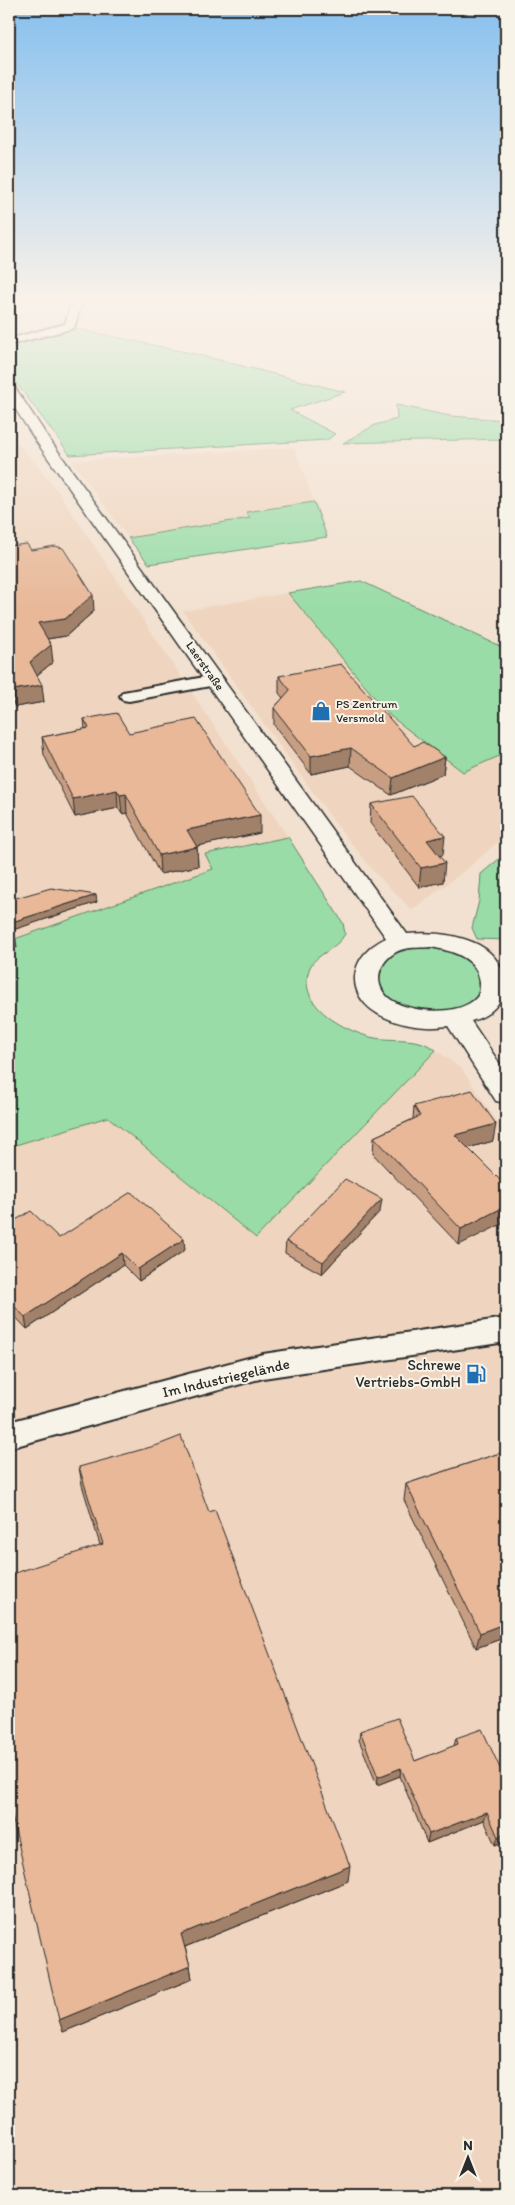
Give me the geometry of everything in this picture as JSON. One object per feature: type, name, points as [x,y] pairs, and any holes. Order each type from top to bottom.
[{"type":"main road","name":"Laerstraße","points":[[19,405],[43,441],[401,942]]},
{"type":"main road","points":[[431,940],[458,945],[496,960],[491,996],[478,1010],[456,1018],[420,1019],[402,1015],[374,998],[367,987],[366,973],[371,960],[384,949],[401,942],[431,940]]},
{"type":"main road","points":[[456,1018],[506,1094]]},
{"type":"street","points":[[129,696],[215,680]]},
{"type":"street","name":"Im Industriegelände","points":[[9,1436],[98,1409],[263,1366],[506,1330]]},
{"type":"shaded area","points":[[18,443],[57,490],[288,837],[205,854],[214,869],[9,941],[9,444]]},
{"type":"shaded area","points":[[294,447],[314,502],[246,512],[251,518],[128,538],[72,461]]},
{"type":"shaded area","points":[[288,593],[389,715],[463,772],[506,753],[506,835],[468,868],[412,910],[374,872],[335,823],[183,611]]},
{"type":"shaded area","points":[[436,1050],[462,1069],[506,1135],[506,2196],[9,2196],[9,1147],[108,1117],[256,1238]]},
{"type":"green space","points":[[33,405],[306,405],[290,410],[335,434],[327,440],[70,455]]},
{"type":"green space","points":[[396,405],[450,416],[506,420],[506,439],[343,443],[375,425],[397,419]]},
{"type":"green space","points":[[314,502],[327,537],[149,564],[128,538],[250,518],[246,512]]},
{"type":"green space","points":[[361,581],[506,649],[506,753],[463,772],[389,715],[288,593]]},
{"type":"green space","points":[[288,837],[343,923],[345,934],[337,944],[317,959],[310,967],[307,980],[309,992],[315,1003],[334,1021],[358,1033],[376,1038],[419,1042],[436,1050],[256,1238],[108,1117],[9,1147],[9,941],[213,869],[205,854]]},
{"type":"green space","points":[[506,853],[506,940],[477,939],[472,928],[479,901],[481,874]]},
{"type":"green space","points":[[418,947],[444,950],[468,962],[479,974],[481,982],[480,990],[475,998],[458,1010],[435,1013],[401,1007],[388,1000],[376,986],[377,968],[392,954]]},
{"type":"building","points":[[27,544],[31,550],[55,546],[63,548],[93,595],[65,619],[38,623],[51,645],[30,662],[42,685],[13,690],[9,681],[9,546]]},
{"type":"building","points":[[341,664],[414,746],[423,742],[445,757],[393,778],[351,748],[311,756],[274,708],[290,690],[279,676]]},
{"type":"building","points":[[117,713],[129,733],[196,719],[260,815],[187,830],[197,847],[159,855],[126,794],[120,795],[117,790],[73,799],[42,737],[89,728],[84,719]]},
{"type":"building","points":[[412,796],[445,836],[427,840],[445,863],[421,868],[371,804]]},
{"type":"building","points":[[51,888],[96,895],[9,923],[9,900]]},
{"type":"building","points":[[9,923],[16,941],[9,935]]},
{"type":"building","points":[[472,1090],[496,1124],[455,1135],[504,1184],[506,1183],[506,1206],[461,1229],[374,1137],[420,1116],[414,1106]]},
{"type":"building","points":[[345,1179],[382,1199],[323,1262],[286,1241]]},
{"type":"building","points":[[131,1192],[184,1239],[138,1269],[122,1253],[25,1317],[9,1301],[9,1224],[31,1211],[59,1238]]},
{"type":"building","points":[[181,1436],[209,1512],[215,1510],[350,1866],[181,1934],[190,1966],[59,2020],[9,1803],[9,1575],[103,1544],[79,1467],[158,1445]]},
{"type":"building","points":[[506,1451],[506,1623],[480,1633],[406,1484]]},
{"type":"building","points":[[397,1718],[415,1761],[458,1744],[456,1738],[482,1729],[506,1781],[506,1833],[498,1837],[487,1812],[429,1834],[401,1768],[378,1777],[360,1731]]},
{"type":"place","name":"PS Zentrum Versmold","points":[[321,711]]},
{"type":"place","name":"Schrewe Vertriebs-GmbH","points":[[476,1374]]}]
